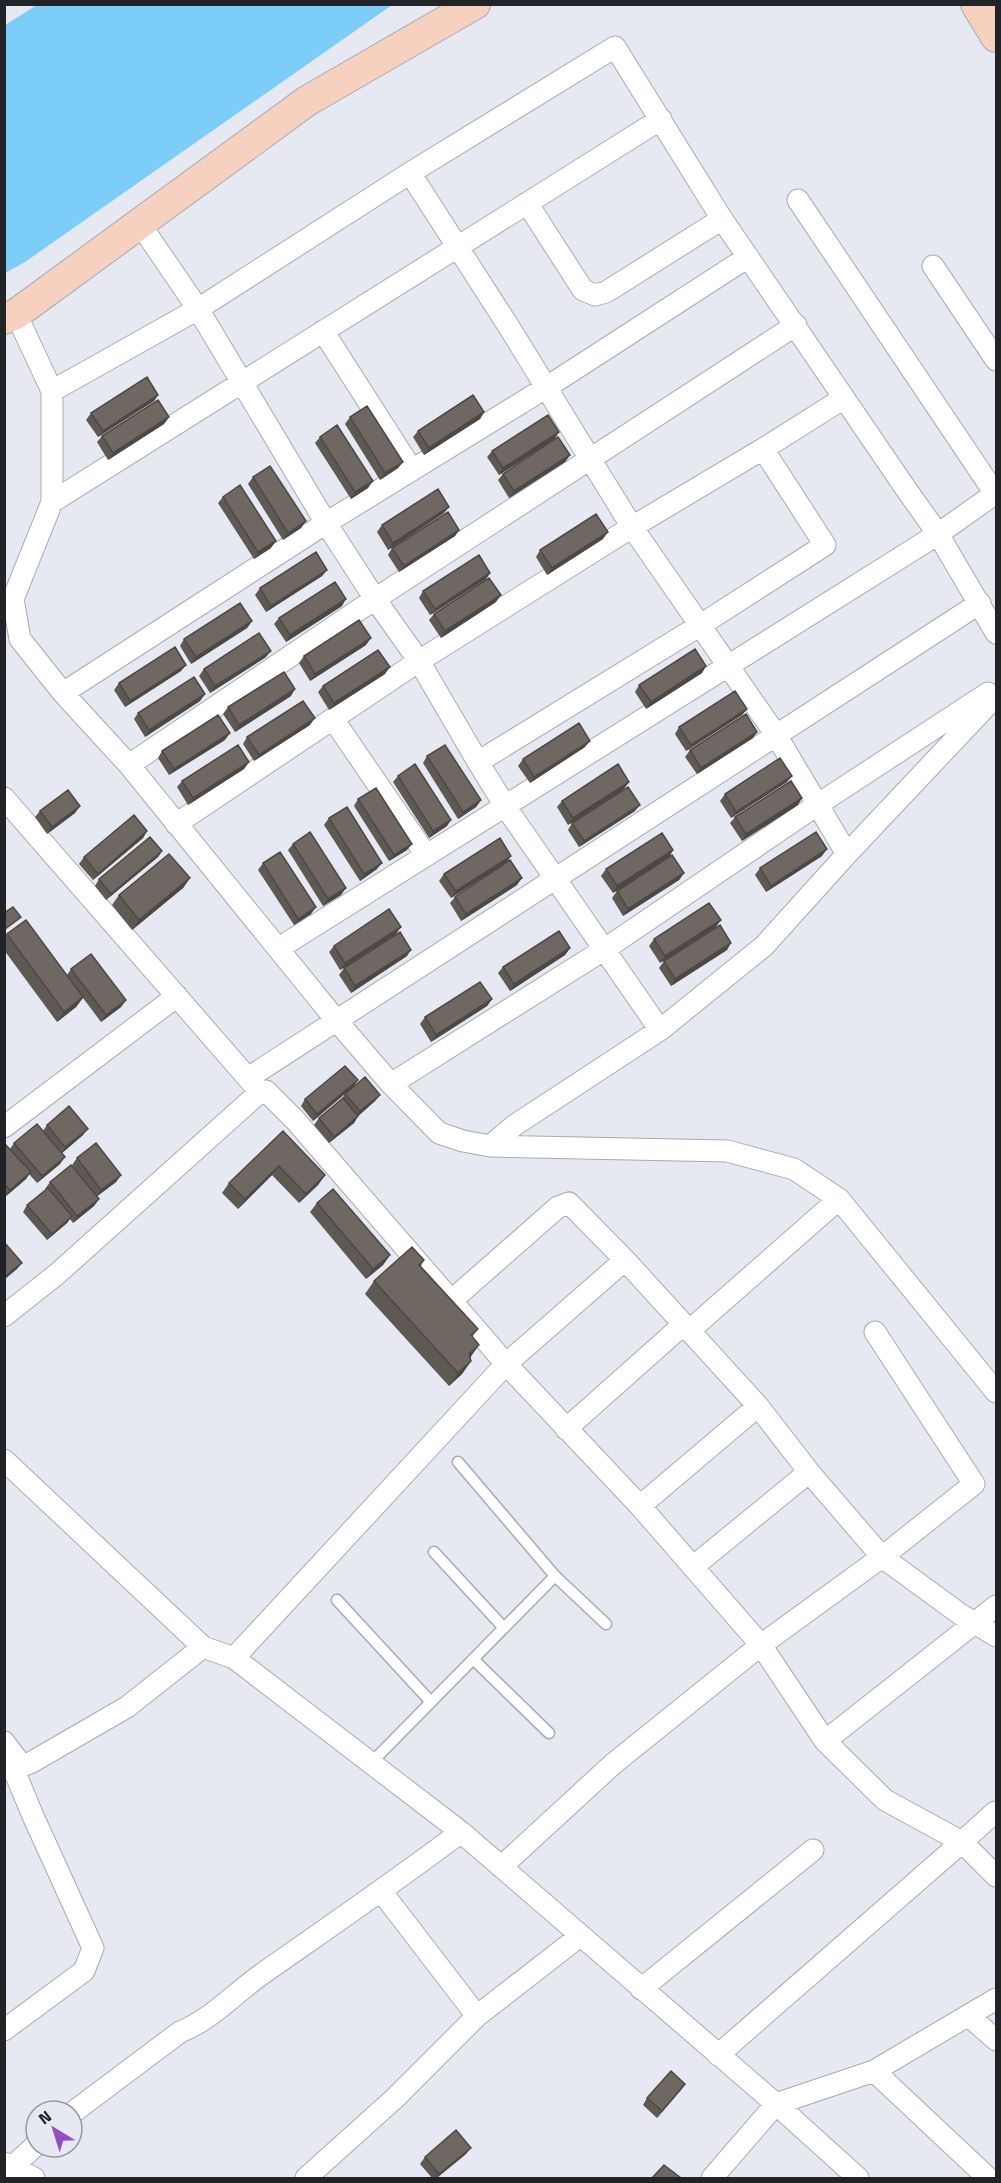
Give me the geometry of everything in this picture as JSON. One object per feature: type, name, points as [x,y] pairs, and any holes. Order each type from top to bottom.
[{"type":"street","points":[[476,4],[307,101],[10,317],[52,391],[52,502],[13,599],[20,639],[63,693],[129,765],[336,1020],[391,1084],[439,1133],[463,1141],[490,1146],[727,1151],[794,1169],[838,1199],[996,1392]]},
{"type":"street","points":[[976,4],[996,37]]},
{"type":"street","points":[[52,391],[198,309],[410,173],[615,47],[722,219],[938,534],[996,633]]},
{"type":"street","points":[[52,502],[661,119]]},
{"type":"street","points":[[410,173],[547,387],[632,527],[776,735],[847,854]]},
{"type":"street","points":[[279,948],[938,534],[996,494],[798,200]]},
{"type":"street","points":[[527,203],[583,290],[595,295],[606,292],[722,219]]},
{"type":"street","points":[[140,224],[198,309],[326,523],[375,599],[419,661],[506,806],[660,1030]]},
{"type":"street","points":[[63,693],[326,523],[547,387],[748,256]]},
{"type":"street","points":[[933,266],[996,360]]},
{"type":"street","points":[[129,765],[375,599],[796,325]]},
{"type":"street","points":[[323,332],[412,470]]},
{"type":"street","points":[[176,824],[419,661],[632,527],[844,398]]},
{"type":"street","points":[[478,762],[699,626],[825,545],[763,449]]},
{"type":"street","points":[[4,1316],[57,1274],[254,1085],[336,1020],[980,603]]},
{"type":"street","points":[[391,1084],[605,949],[996,687]]},
{"type":"street","points":[[490,1146],[515,1125],[660,1030],[764,946],[996,696]]},
{"type":"street","points":[[333,719],[426,855]]},
{"type":"street","points":[[4,798],[254,1085],[266,1092],[295,1120],[506,1364],[694,1566],[761,1645],[825,1741],[885,1800],[962,1842],[996,1876]]},
{"type":"street","points":[[4,1127],[177,996]]},
{"type":"street","points":[[566,1430],[838,1199]]},
{"type":"street","points":[[451,1301],[558,1207],[569,1203],[625,1260],[758,1406],[809,1472],[882,1557],[975,1624],[996,1636]]},
{"type":"street","points":[[234,1658],[506,1364],[625,1260]]},
{"type":"street","points":[[501,1867],[613,1764],[761,1645],[882,1557],[974,1484],[875,1332]]},
{"type":"street","points":[[640,1506],[758,1406]]},
{"type":"street","points":[[4,1460],[203,1647],[234,1658],[461,1832],[776,2104],[858,2178]]},
{"type":"street","points":[[694,1566],[809,1472]]},
{"type":"street","points":[[825,1741],[996,1606]]},
{"type":"street","points":[[13,1769],[32,1762],[127,1707],[203,1647]]},
{"type":"street","points":[[4,1742],[33,1816],[93,1948],[84,1971],[4,2030]]},
{"type":"street","points":[[718,2055],[996,1812]]},
{"type":"street","points":[[84,2104],[180,2032],[195,2026],[259,1976],[461,1832]]},
{"type":"street","points":[[641,1989],[813,1850]]},
{"type":"street","points":[[381,1891],[477,2016]]},
{"type":"street","points":[[306,2178],[394,2099],[477,2016],[580,1936]]},
{"type":"street","points":[[712,2178],[776,2104],[874,2071],[996,1999]]},
{"type":"street","points":[[969,2016],[996,2040]]},
{"type":"street","points":[[874,2071],[988,2178]]},
{"type":"street","points":[[24,2154],[8,2165],[33,2178]]},
{"type":"lane","points":[[458,1462],[555,1576],[606,1624]]},
{"type":"lane","points":[[434,1552],[504,1628]]},
{"type":"lane","points":[[371,1763],[555,1576]]},
{"type":"lane","points":[[337,1600],[431,1702]]},
{"type":"lane","points":[[473,1659],[549,1733]]},
{"type":"water","points":[[37,5],[392,5],[25,262],[5,273],[5,25]]},
{"type":"building","points":[[147,377],[158,395],[103,431],[91,413]]},
{"type":"building","points":[[473,395],[484,412],[429,448],[418,431]]},
{"type":"building","points":[[158,400],[169,417],[113,453],[102,436]]},
{"type":"building","points":[[367,406],[403,462],[385,473],[350,417]]},
{"type":"building","points":[[548,415],[559,432],[503,468],[492,451]]},
{"type":"building","points":[[337,425],[373,481],[355,492],[320,437]]},
{"type":"building","points":[[558,437],[570,455],[514,491],[503,474]]},
{"type":"building","points":[[270,466],[306,521],[288,533],[253,477]]},
{"type":"building","points":[[240,485],[276,541],[258,552],[223,497]]},
{"type":"building","points":[[438,489],[449,507],[393,543],[382,525]]},
{"type":"building","points":[[448,512],[459,530],[404,566],[392,548]]},
{"type":"building","points":[[596,514],[608,532],[552,568],[540,550]]},
{"type":"building","points":[[316,552],[327,570],[271,606],[260,588]]},
{"type":"building","points":[[479,555],[490,573],[435,609],[423,591]]},
{"type":"building","points":[[489,578],[501,595],[445,631],[434,614]]},
{"type":"building","points":[[335,582],[346,599],[290,635],[279,618]]},
{"type":"building","points":[[240,603],[252,621],[196,657],[184,639]]},
{"type":"building","points":[[359,620],[371,638],[315,674],[304,656]]},
{"type":"building","points":[[259,633],[271,651],[215,686],[204,669]]},
{"type":"building","points":[[175,647],[186,665],[130,701],[119,683]]},
{"type":"building","points":[[695,649],[706,666],[651,702],[639,685]]},
{"type":"building","points":[[378,650],[390,667],[334,703],[323,686]]},
{"type":"building","points":[[284,672],[295,689],[239,725],[228,707]]},
{"type":"building","points":[[194,677],[205,694],[149,730],[138,713]]},
{"type":"building","points":[[735,691],[747,709],[691,745],[679,727]]},
{"type":"building","points":[[303,701],[315,718],[259,755],[247,737]]},
{"type":"building","points":[[746,714],[757,732],[701,768],[690,750]]},
{"type":"building","points":[[218,715],[230,733],[174,769],[162,751]]},
{"type":"building","points":[[579,723],[590,741],[534,777],[523,759]]},
{"type":"building","points":[[238,745],[249,762],[193,798],[182,781]]},
{"type":"building","points":[[445,745],[481,800],[463,812],[427,756]]},
{"type":"building","points":[[780,758],[792,776],[736,812],[725,794]]},
{"type":"building","points":[[415,764],[451,820],[433,831],[398,776]]},
{"type":"building","points":[[618,764],[629,782],[573,818],[562,801]]},
{"type":"building","points":[[791,781],[802,798],[746,834],[735,817]]},
{"type":"building","points":[[628,787],[640,805],[584,841],[572,823]]},
{"type":"building","points":[[376,788],[412,844],[394,855],[358,799]]},
{"type":"building","points":[[68,790],[80,806],[52,827],[40,811]]},
{"type":"building","points":[[347,807],[382,863],[364,874],[329,818]]},
{"type":"building","points":[[134,815],[147,831],[98,874],[84,857]]},
{"type":"building","points":[[310,832],[346,888],[328,899],[293,844]]},
{"type":"building","points":[[816,832],[827,849],[771,886],[760,868]]},
{"type":"building","points":[[662,833],[673,850],[617,886],[606,869]]},
{"type":"building","points":[[150,837],[162,851],[111,894],[99,879]]},
{"type":"building","points":[[500,838],[511,856],[456,891],[444,874]]},
{"type":"building","points":[[280,852],[316,907],[298,919],[263,863]]},
{"type":"building","points":[[169,854],[190,878],[139,920],[119,895]]},
{"type":"building","points":[[672,855],[684,873],[628,909],[617,891]]},
{"type":"building","points":[[510,860],[522,878],[466,914],[455,897]]},
{"type":"building","points":[[709,903],[721,920],[665,956],[654,939]]},
{"type":"building","points":[[13,907],[21,917],[5,929],[4,913]]},
{"type":"building","points":[[389,909],[401,927],[345,963],[334,946]]},
{"type":"building","points":[[26,920],[83,997],[64,1012],[7,934]]},
{"type":"building","points":[[720,925],[731,943],[675,979],[664,961]]},
{"type":"building","points":[[559,931],[570,948],[514,984],[503,967]]},
{"type":"building","points":[[400,932],[411,950],[355,986],[344,968]]},
{"type":"building","points":[[91,954],[126,1000],[106,1015],[71,969]]},
{"type":"building","points":[[480,982],[492,999],[436,1035],[425,1017]]},
{"type":"building","points":[[345,1066],[358,1080],[317,1114],[305,1099]]},
{"type":"building","points":[[365,1077],[380,1095],[360,1111],[345,1094]]},
{"type":"building","points":[[343,1098],[358,1116],[334,1137],[319,1118]]},
{"type":"building","points":[[69,1106],[88,1129],[65,1147],[47,1125]]},
{"type":"building","points":[[37,1124],[65,1157],[42,1176],[14,1143]]},
{"type":"building","points":[[283,1131],[325,1175],[306,1194],[279,1166],[245,1199],[229,1183]]},
{"type":"building","points":[[4,1143],[31,1172],[10,1190],[4,1184]]},
{"type":"building","points":[[96,1143],[121,1175],[101,1190],[77,1158]]},
{"type":"building","points":[[71,1165],[99,1199],[77,1216],[50,1182]]},
{"type":"building","points":[[48,1188],[72,1216],[52,1234],[27,1205]]},
{"type":"building","points":[[333,1189],[390,1255],[373,1269],[317,1203]]},
{"type":"building","points":[[4,1242],[22,1263],[4,1277]]},
{"type":"building","points":[[412,1247],[424,1260],[419,1265],[478,1329],[471,1335],[479,1345],[469,1354],[471,1361],[458,1373],[374,1281]]},
{"type":"building","points":[[671,2071],[685,2084],[662,2111],[647,2098]]},
{"type":"building","points":[[456,2130],[471,2148],[439,2174],[425,2157]]},
{"type":"building","points":[[664,2165],[681,2178],[652,2178]]}]
